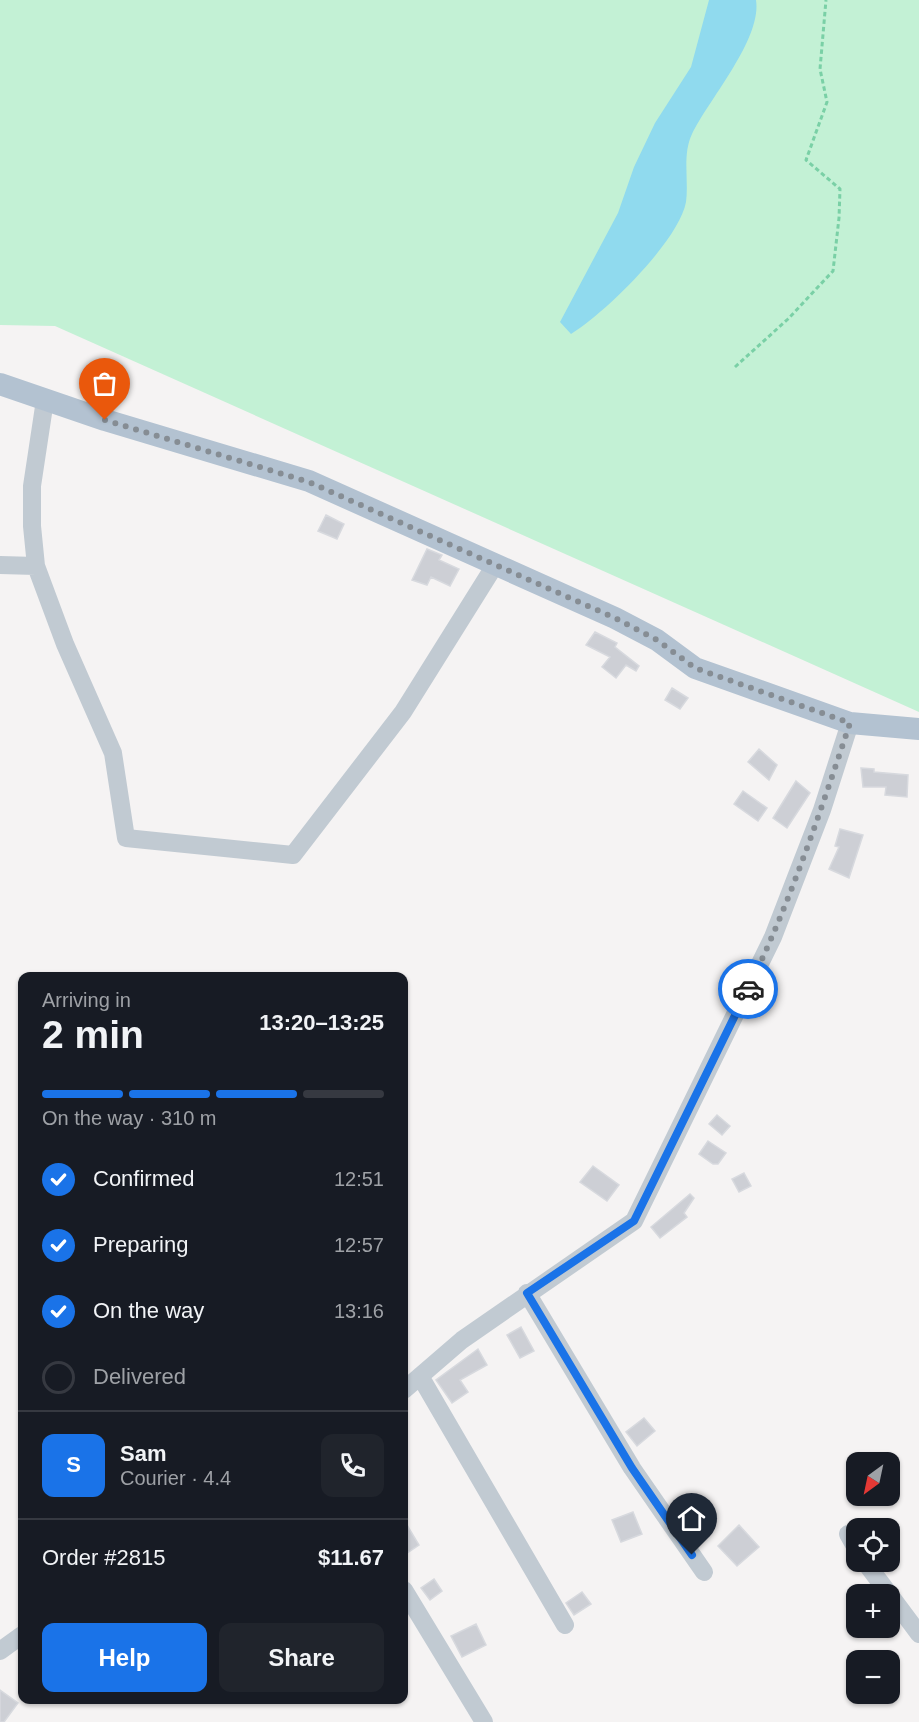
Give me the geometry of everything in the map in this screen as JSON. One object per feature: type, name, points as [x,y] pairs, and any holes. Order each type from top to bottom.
[{"type":"main road","points":[[0,384],[309,482],[626,624],[657,640],[695,668],[850,723],[919,729]]},
{"type":"street","points":[[45,400],[32,486],[32,526],[36,566],[65,644],[113,753],[126,838],[293,855],[403,712],[495,565]]},
{"type":"street","points":[[0,565],[36,566]]},
{"type":"street","points":[[408,1386],[462,1340],[634,1221],[773,936],[822,810],[850,723]]},
{"type":"street","points":[[527,1293],[632,1468],[704,1572]]},
{"type":"street","points":[[420,1376],[565,1625]]},
{"type":"street","points":[[408,1597],[484,1722]]},
{"type":"street","points":[[900,1609],[919,1634]]},
{"type":"street","points":[[0,1651],[18,1638]]},
{"type":"path","points":[[735,367],[788,319],[833,271],[840,189],[806,160],[827,102],[820,69],[826,0]]},
{"type":"green space","points":[[0,0],[919,0],[919,712],[55,326],[0,325]]},
{"type":"water","points":[[709,0],[756,0],[756,16],[743,50],[692,134],[686,159],[686,202],[680,218],[670,236],[638,275],[602,310],[571,334],[560,322],[618,213],[634,167],[655,123],[691,67]]},
{"type":"building","points":[[326,515],[344,524],[337,539],[318,531]]},
{"type":"building","points":[[427,549],[442,555],[439,560],[459,569],[450,586],[431,577],[427,585],[412,580]]},
{"type":"building","points":[[595,632],[617,643],[615,647],[639,666],[636,671],[626,665],[616,678],[602,667],[610,657],[586,645]]},
{"type":"building","points":[[672,688],[688,698],[680,709],[665,700]]},
{"type":"building","points":[[759,749],[777,765],[769,780],[748,762]]},
{"type":"building","points":[[861,768],[874,769],[874,772],[908,775],[907,797],[885,795],[886,787],[863,787]]},
{"type":"building","points":[[796,781],[810,793],[787,828],[773,818]]},
{"type":"building","points":[[743,791],[767,808],[758,821],[734,804]]},
{"type":"building","points":[[840,829],[863,835],[849,878],[829,869],[839,847],[835,846]]},
{"type":"building","points":[[717,1115],[730,1126],[722,1135],[709,1124]]},
{"type":"building","points":[[708,1141],[726,1153],[718,1164],[713,1164],[699,1154]]},
{"type":"building","points":[[593,1166],[619,1185],[607,1201],[580,1182]]},
{"type":"building","points":[[744,1173],[751,1186],[739,1192],[732,1179]]},
{"type":"building","points":[[690,1194],[694,1198],[684,1213],[687,1217],[660,1238],[651,1227]]},
{"type":"building","points":[[521,1327],[534,1351],[520,1358],[507,1335]]},
{"type":"building","points":[[478,1349],[487,1365],[460,1380],[468,1392],[452,1403],[436,1380]]},
{"type":"building","points":[[644,1418],[655,1431],[637,1446],[626,1432]]},
{"type":"building","points":[[633,1512],[642,1534],[621,1542],[612,1520]]},
{"type":"building","points":[[739,1525],[759,1547],[737,1566],[718,1546]]},
{"type":"building","points":[[408,1527],[419,1545],[408,1552]]},
{"type":"building","points":[[434,1579],[442,1591],[430,1600],[421,1588]]},
{"type":"building","points":[[582,1592],[591,1604],[574,1615],[566,1603]]},
{"type":"building","points":[[476,1624],[486,1645],[462,1657],[451,1636]]},
{"type":"building","points":[[0,1690],[18,1703],[4,1722],[0,1722]]},
{"type":"way so far","points":[[105,420],[309,482],[615,618],[657,640],[695,668],[850,723],[822,810],[773,936],[748,989]]},
{"type":"route","points":[[692,1555],[632,1468],[527,1293],[634,1221],[748,989]]}]
